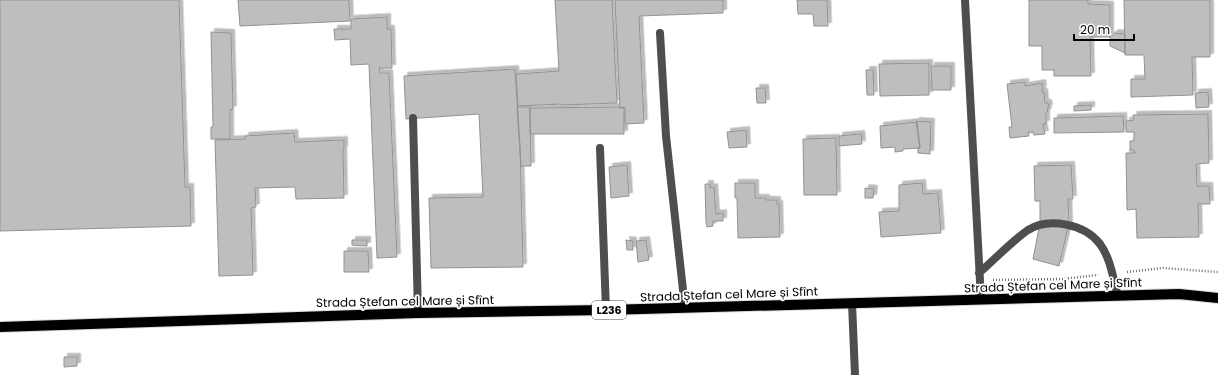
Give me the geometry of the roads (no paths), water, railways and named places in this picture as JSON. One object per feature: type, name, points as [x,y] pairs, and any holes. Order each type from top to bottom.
[{"type":"main road","name":"Strada Ștefan cel Mare și Sfînt","points":[[0,327],[418,313],[606,310],[1179,294],[1218,298]]},
{"type":"street","points":[[965,0],[981,300]]},
{"type":"street","points":[[660,33],[666,136],[685,308]]},
{"type":"street","points":[[413,118],[418,313]]},
{"type":"street","points":[[600,148],[606,310]]},
{"type":"street","points":[[979,273],[1028,230],[1039,225],[1064,223],[1074,226],[1088,234],[1100,244],[1108,258],[1118,296]]},
{"type":"street","points":[[852,303],[855,375]]}]
